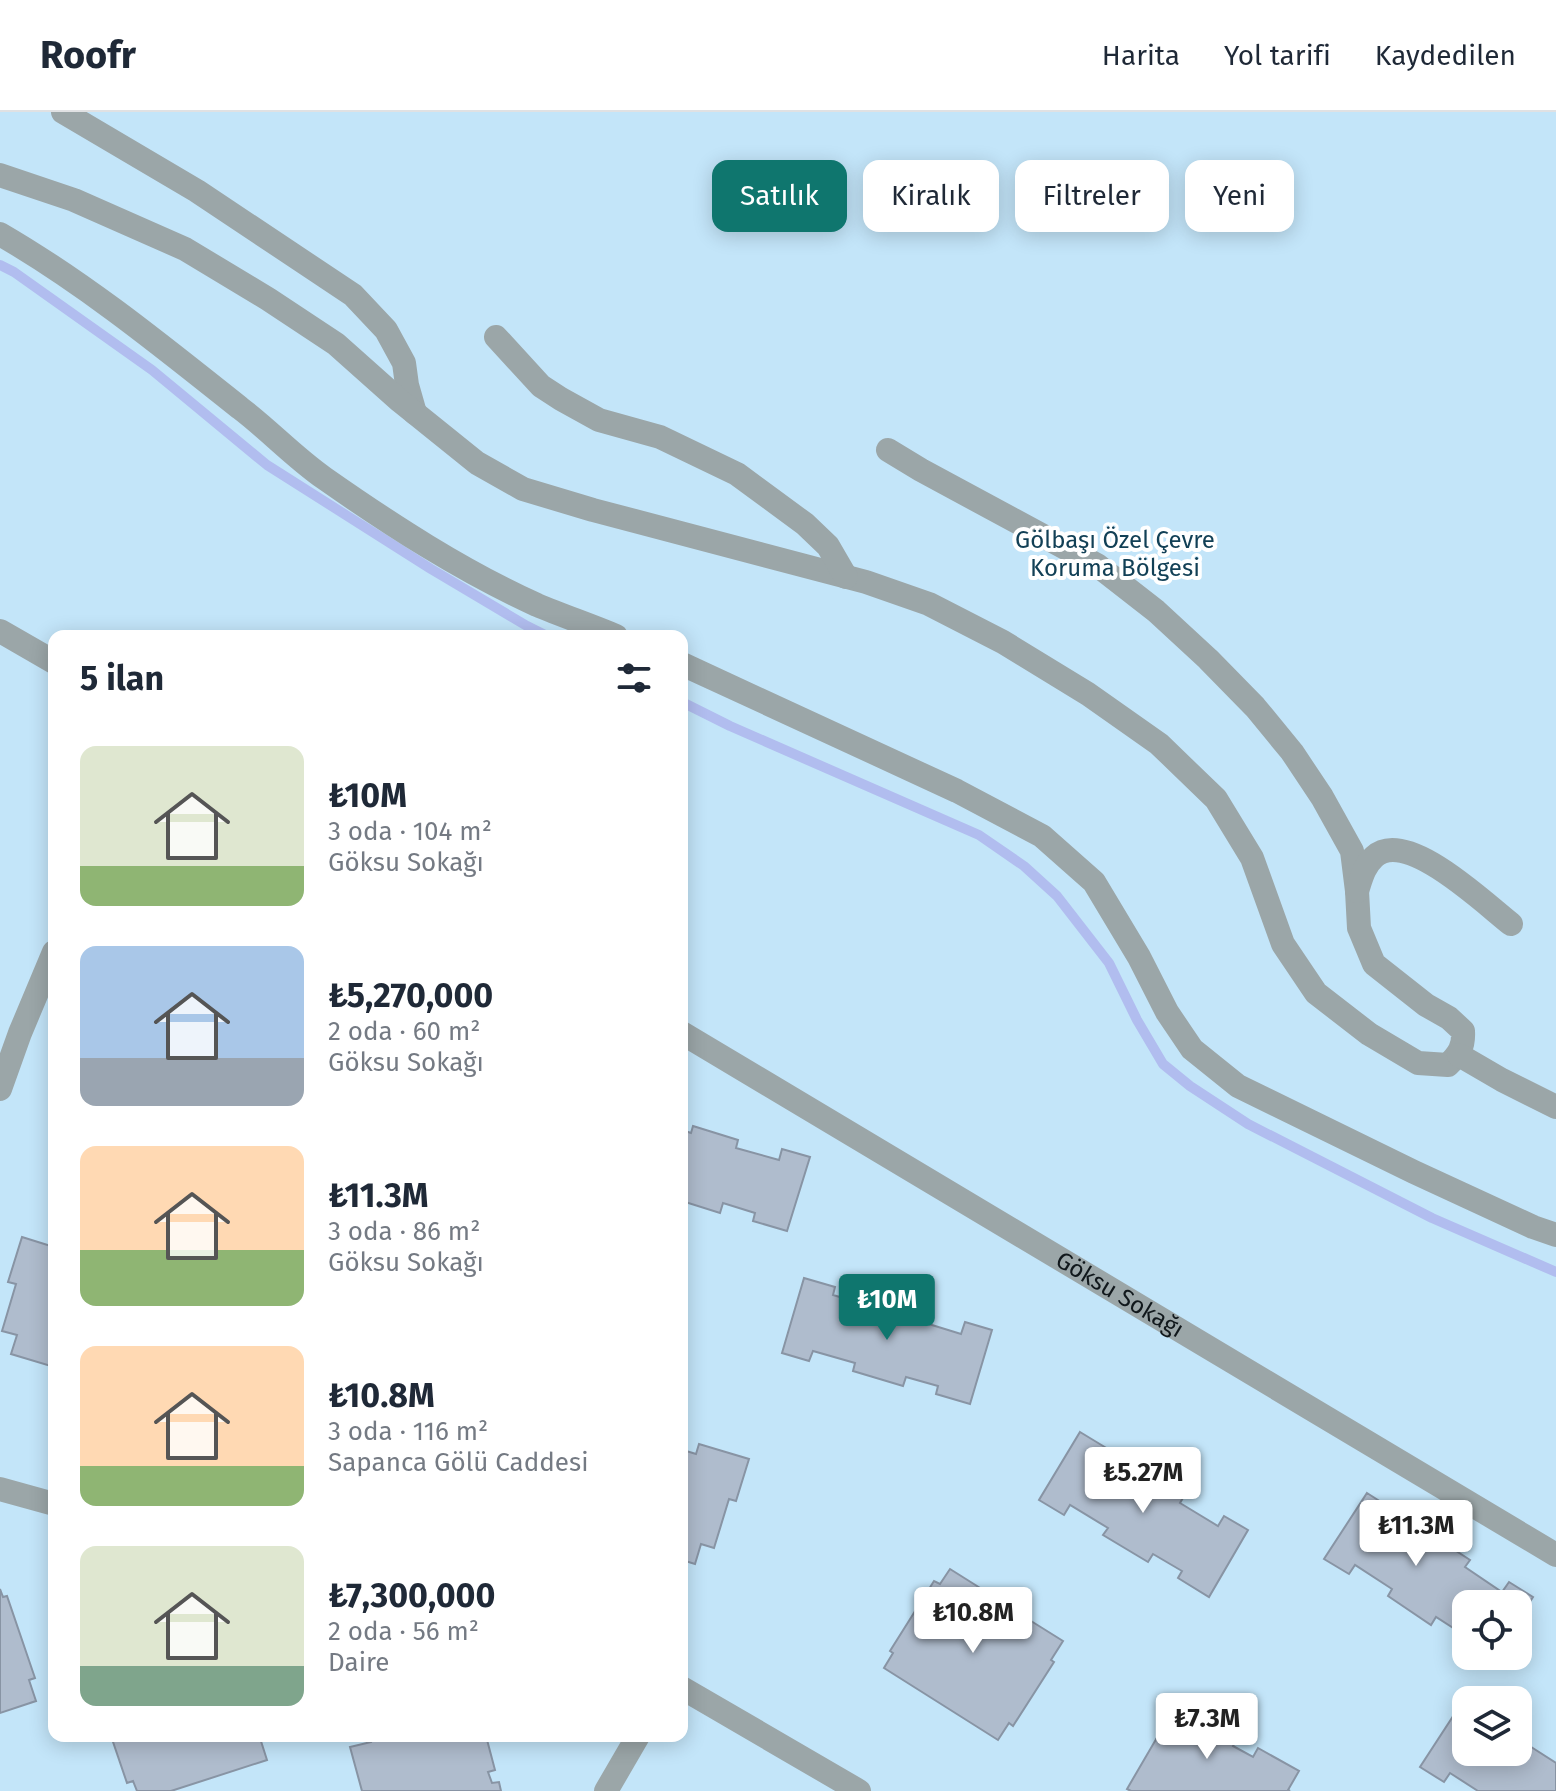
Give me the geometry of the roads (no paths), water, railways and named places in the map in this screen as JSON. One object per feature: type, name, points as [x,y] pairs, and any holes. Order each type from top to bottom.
[{"type":"street","points":[[63,112],[197,191],[353,295],[386,330],[404,363],[415,413]]},
{"type":"street","points":[[0,175],[74,200],[185,249],[336,344],[477,463],[523,489],[846,577],[929,604],[1003,642],[1088,694],[1159,744],[1216,799],[1252,858],[1283,944],[1316,993],[1369,1034],[1418,1063],[1448,1065],[1459,1055],[1464,1043],[1463,1031],[1374,964],[1359,928],[1352,851],[1322,797],[1265,718],[1156,611],[1097,565],[888,450]]},
{"type":"street","points":[[0,234],[48,262],[120,312],[321,476],[391,523],[460,565],[537,604],[601,630]]},
{"type":"street","points":[[496,337],[541,386],[561,399],[599,420],[660,437],[737,474],[805,524],[828,546],[846,577]]},
{"type":"street","points":[[0,631],[48,659]]},
{"type":"street","points":[[688,667],[957,791],[1042,836],[1094,882],[1139,957],[1167,1012],[1192,1049],[1238,1086],[1414,1172],[1556,1235]]},
{"type":"street","points":[[1357,891],[1363,873],[1375,856],[1390,850],[1412,853],[1434,864],[1511,924]]},
{"type":"street","points":[[0,1089],[48,966]]},
{"type":"street","name":"Göksu Sokağı","points":[[688,1037],[1556,1555]]},
{"type":"street","points":[[1459,1055],[1556,1107]]},
{"type":"street","points":[[0,1489],[48,1502]]},
{"type":"street","points":[[688,1691],[859,1791]]},
{"type":"street","points":[[606,1791],[635,1742]]},
{"type":"waterway","points":[[0,265],[152,370],[267,465],[431,569],[535,630]]},
{"type":"waterway","points":[[688,705],[979,835],[1024,866],[1057,896],[1109,963],[1163,1064],[1190,1086],[1248,1124],[1432,1218],[1556,1272]]},
{"type":"park label","name":"Gölbaşı Özel Çevre Koruma Bölgesi","points":[[1115,554]]}]
